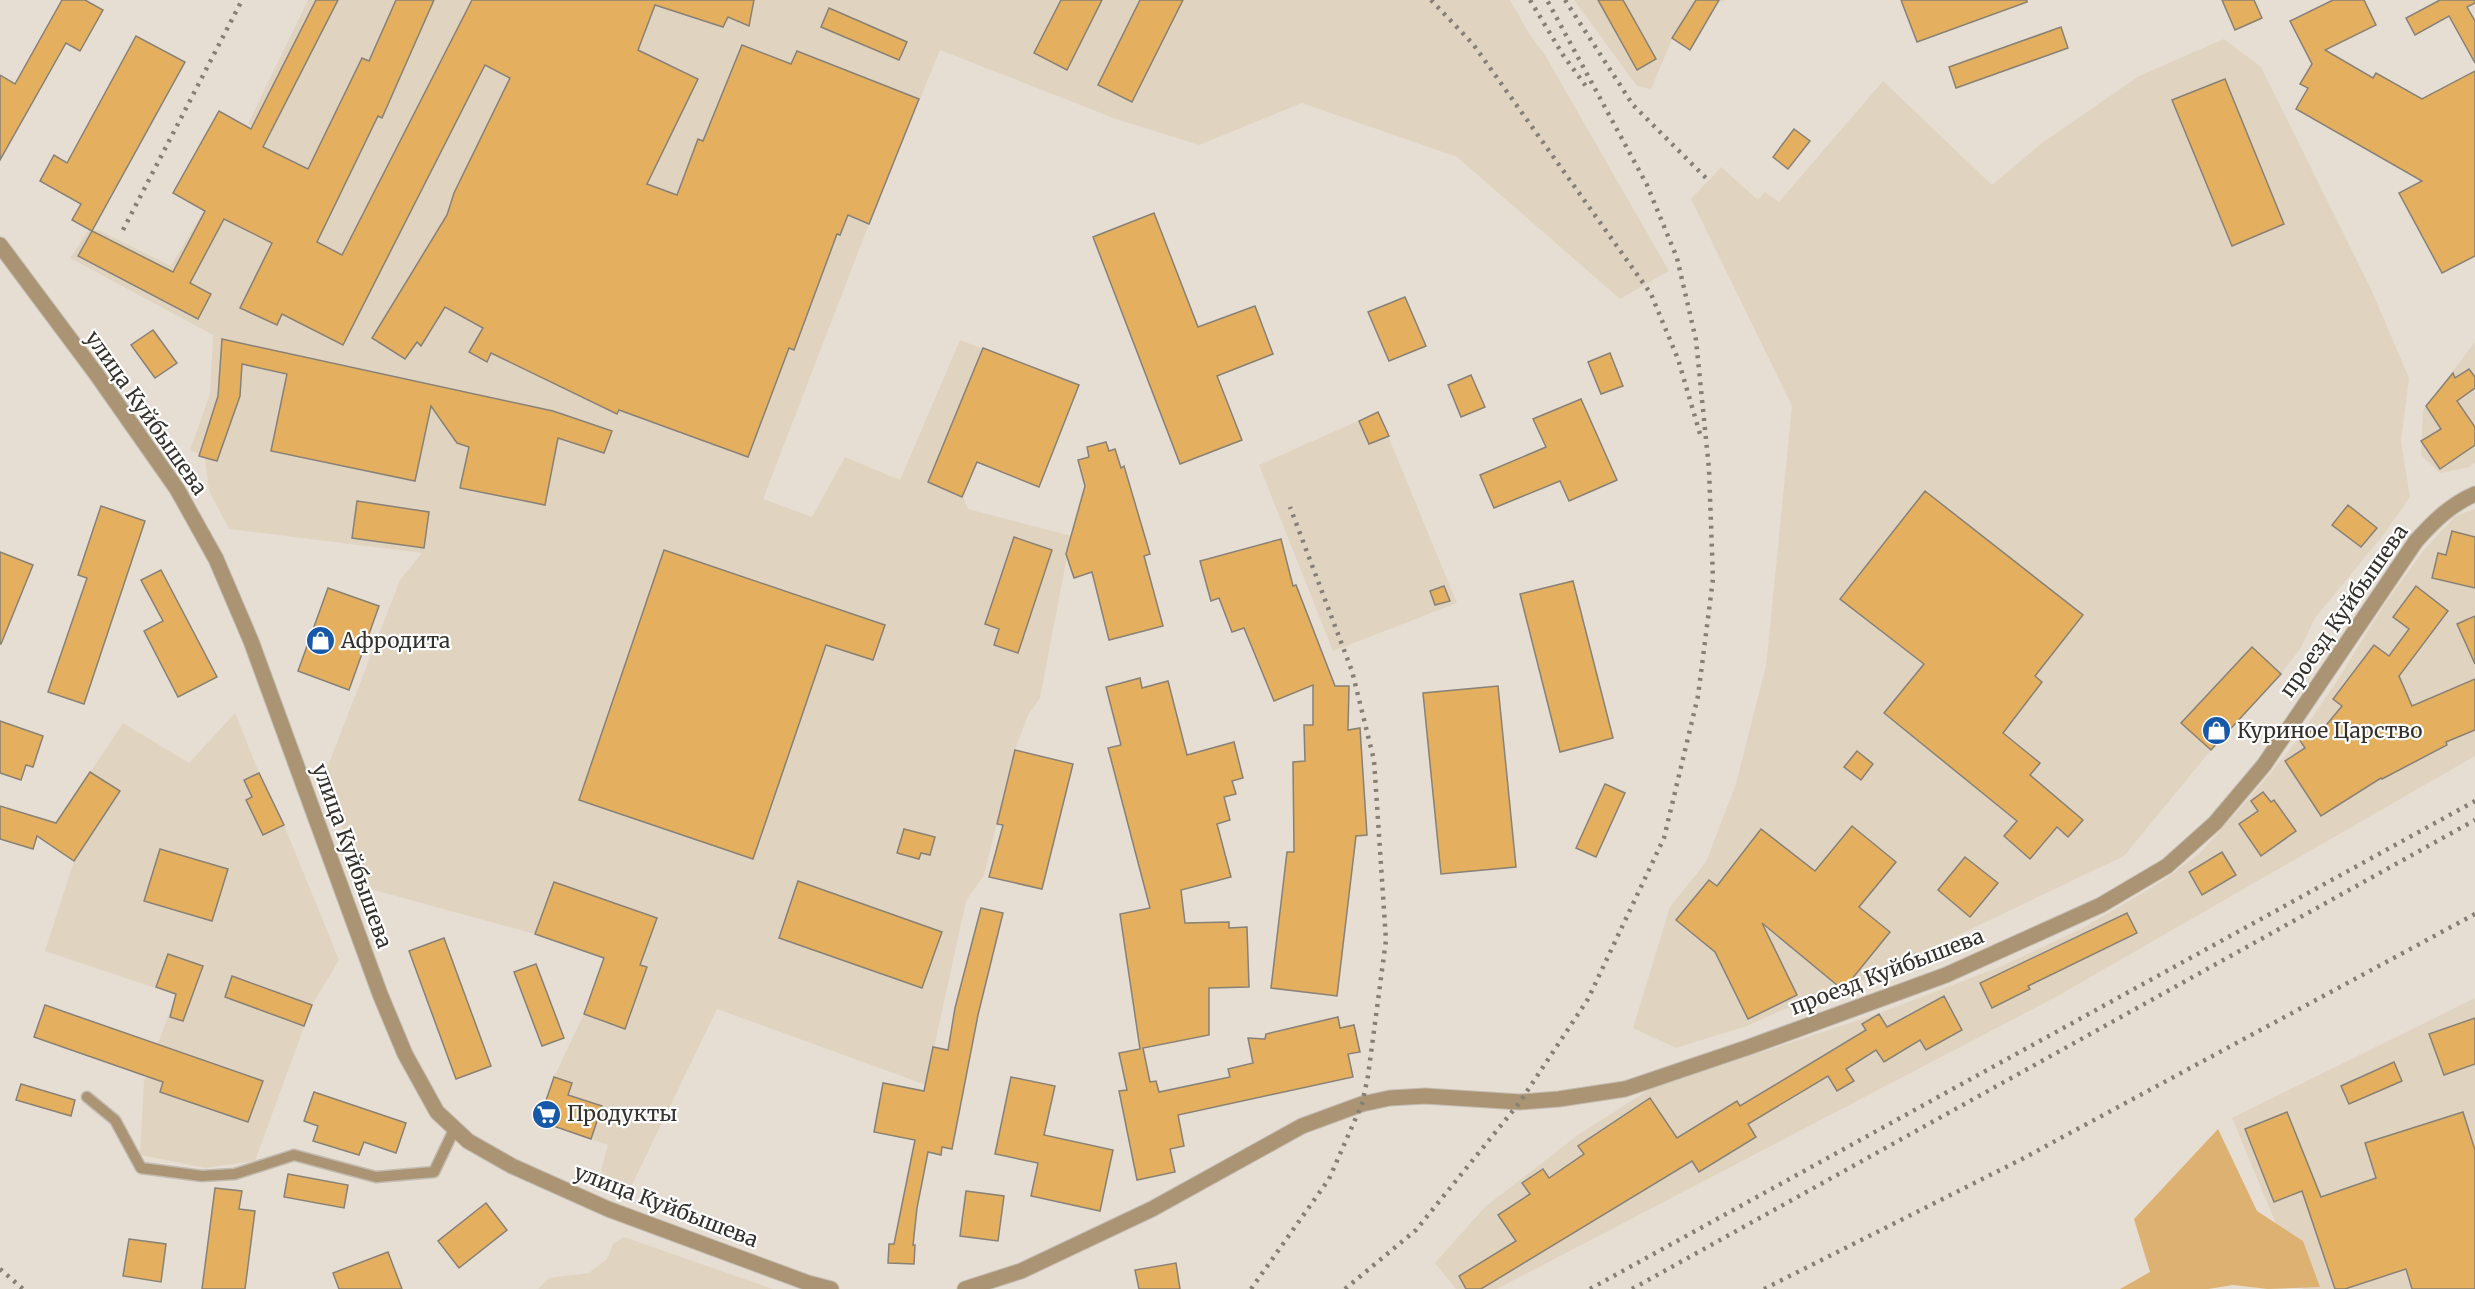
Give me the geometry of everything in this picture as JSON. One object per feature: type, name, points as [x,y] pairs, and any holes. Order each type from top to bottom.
[{"type":"street","name":"улица Куйбышева","points":[[0,245],[97,375],[177,489],[216,559],[251,641],[380,994],[405,1054],[437,1112],[468,1141],[512,1166],[608,1209],[808,1283],[831,1289]]},
{"type":"street","name":"проезд Куйбышева","points":[[964,1289],[1021,1271],[1152,1209],[1302,1126],[1362,1104],[1390,1098],[1425,1096],[1520,1102],[1559,1099],[1625,1089],[1749,1047],[1946,975],[2101,905],[2167,866],[2215,823],[2264,765],[2416,541],[2434,520],[2458,502],[2475,494]]},
{"type":"lane","points":[[87,1096],[115,1120],[141,1168],[202,1176],[235,1173],[294,1155],[376,1177],[434,1172],[454,1130]]},
{"type":"shaded area","points":[[308,0],[1510,0],[1530,35],[1545,55],[1669,271],[1620,299],[1457,157],[1302,103],[1199,145],[1116,119],[940,50],[869,224],[763,499],[812,517],[845,457],[900,480],[960,340],[1018,362],[963,497],[968,509],[1071,536],[1040,698],[1028,715],[1015,750],[984,875],[966,901],[926,1085],[717,1009],[630,1189],[604,1177],[601,1170],[608,1145],[591,1139],[588,1131],[579,1135],[539,1121],[554,1077],[584,1014],[604,958],[535,934],[363,887],[324,776],[400,580],[422,553],[229,529],[209,491],[205,458],[190,450],[210,394],[213,335],[70,258],[88,231],[98,230],[171,266],[203,212],[218,219],[262,133],[248,124]]},
{"type":"shaded area","points":[[1574,0],[1726,0],[1716,4],[1690,50],[1672,39],[1651,89],[1637,86]]},
{"type":"shaded area","points":[[2224,39],[2261,67],[2371,289],[2409,378],[2401,441],[2410,497],[2384,534],[2315,618],[2300,649],[2281,674],[2211,750],[2124,856],[1843,990],[1785,1009],[1744,1027],[1676,1048],[1633,1028],[1670,907],[1706,862],[1736,784],[1766,666],[1792,406],[1691,199],[1721,167],[1758,200],[1765,192],[1779,202],[1883,81],[1992,185],[2042,143],[2139,76]]},
{"type":"shaded area","points":[[2475,342],[2475,462],[2470,467],[2440,473],[2421,455],[2423,410]]},
{"type":"shaded area","points":[[1378,412],[1457,603],[1333,651],[1259,465]]},
{"type":"shaded area","points":[[2475,509],[2475,756],[2054,998],[1497,1289],[1456,1289],[1435,1263],[1485,1207],[1578,1135],[1650,1089],[1880,1013],[2002,966],[2083,928],[2161,882],[2200,853],[2252,795],[2292,747],[2337,681],[2384,605],[2424,550],[2455,516]]},
{"type":"shaded area","points":[[235,713],[339,960],[312,1005],[255,1161],[205,1168],[140,1155],[144,1081],[176,995],[45,951],[74,861],[44,841],[123,723],[189,763]]},
{"type":"shaded area","points":[[2475,998],[2475,1289],[2303,1289],[2232,1118]]},
{"type":"shaded area","points":[[2218,1129],[2257,1211],[2303,1241],[2320,1287],[2268,1289],[2233,1285],[2208,1289],[2120,1289],[2150,1272],[2134,1219]]},
{"type":"shaded area","points":[[624,1237],[773,1289],[538,1289],[549,1278],[589,1273],[607,1259],[613,1244]]},
{"type":"building","points":[[62,0],[85,0],[103,10],[80,51],[66,43],[0,160],[0,75],[15,84]]},
{"type":"building","points":[[316,0],[338,0],[263,147],[308,169],[362,58],[369,61],[396,0],[434,0],[382,118],[378,116],[317,242],[342,255],[472,0],[754,0],[749,26],[728,17],[723,27],[655,5],[638,50],[698,79],[647,184],[677,195],[698,139],[703,141],[742,45],[791,64],[797,51],[919,99],[869,224],[848,215],[840,235],[837,234],[794,350],[789,348],[748,457],[619,410],[617,414],[491,353],[487,362],[469,352],[483,328],[445,307],[421,346],[417,342],[405,359],[372,338],[447,215],[454,193],[510,78],[485,65],[343,345],[282,314],[277,325],[240,308],[272,243],[224,219],[190,283],[211,294],[198,319],[78,256],[92,231],[173,272],[205,211],[173,193],[219,111],[251,129]]},
{"type":"building","points":[[1061,0],[1102,0],[1067,70],[1034,53]]},
{"type":"building","points":[[1140,0],[1183,0],[1132,102],[1098,85]]},
{"type":"building","points":[[1598,0],[1623,0],[1656,59],[1637,70]]},
{"type":"building","points":[[1696,0],[1719,0],[1690,50],[1672,38]]},
{"type":"building","points":[[1901,0],[2027,0],[2027,2],[1917,42]]},
{"type":"building","points":[[2222,0],[2254,0],[2262,18],[2235,30]]},
{"type":"building","points":[[2333,0],[2364,0],[2376,25],[2325,50],[2373,78],[2376,73],[2422,99],[2475,71],[2475,256],[2442,273],[2399,193],[2422,181],[2296,109],[2308,88],[2300,84],[2312,64],[2290,21]]},
{"type":"building","points":[[2440,0],[2475,0],[2475,3],[2467,7],[2475,21],[2475,63],[2449,16],[2415,35],[2406,18]]},
{"type":"building","points":[[829,8],[907,42],[899,60],[821,27]]},
{"type":"building","points":[[2061,27],[2068,48],[1956,88],[1949,67]]},
{"type":"building","points":[[136,36],[185,62],[92,231],[72,220],[81,204],[40,181],[54,155],[67,163]]},
{"type":"building","points":[[2225,79],[2284,224],[2232,246],[2172,100]]},
{"type":"building","points":[[1794,129],[1810,141],[1788,169],[1773,157]]},
{"type":"building","points":[[1154,213],[1198,327],[1255,306],[1273,354],[1217,376],[1242,440],[1180,464],[1093,237]]},
{"type":"building","points":[[1405,297],[1426,346],[1389,361],[1368,312]]},
{"type":"building","points":[[153,330],[177,363],[155,378],[131,345]]},
{"type":"building","points":[[222,339],[553,411],[612,431],[604,453],[558,438],[545,505],[460,488],[469,447],[457,443],[431,406],[415,481],[271,451],[287,374],[242,364],[240,396],[217,461],[199,456],[218,396]]},
{"type":"building","points":[[983,348],[1079,385],[1039,487],[977,462],[962,497],[928,482]]},
{"type":"building","points":[[1610,353],[1623,386],[1601,394],[1588,362]]},
{"type":"building","points":[[2469,369],[2475,377],[2475,388],[2457,401],[2475,427],[2475,445],[2440,469],[2421,441],[2441,429],[2426,406],[2453,373],[2455,378]]},
{"type":"building","points":[[1471,375],[1485,407],[1461,417],[1448,385]]},
{"type":"building","points":[[1581,399],[1617,480],[1569,501],[1560,481],[1494,508],[1480,475],[1546,447],[1533,419]]},
{"type":"building","points":[[1378,412],[1389,436],[1369,444],[1359,421]]},
{"type":"building","points":[[1106,442],[1109,451],[1115,449],[1121,468],[1124,466],[1150,554],[1144,556],[1163,626],[1109,640],[1092,572],[1074,578],[1066,554],[1085,486],[1078,460],[1089,457],[1087,447]]},
{"type":"building","points":[[1925,491],[2083,615],[2035,676],[2042,682],[2003,733],[2040,763],[2030,775],[2083,820],[2068,837],[2057,827],[2030,859],[2004,836],[2017,821],[1884,713],[1924,664],[1840,599]]},
{"type":"building","points":[[357,501],[429,512],[424,548],[352,538]]},
{"type":"building","points":[[2348,505],[2377,528],[2361,547],[2332,525]]},
{"type":"building","points":[[101,506],[145,521],[84,704],[48,692],[87,578],[78,575]]},
{"type":"building","points":[[2452,531],[2475,537],[2475,588],[2432,578],[2438,553],[2446,555]]},
{"type":"building","points":[[1014,537],[1052,550],[1018,653],[994,645],[999,629],[985,624]]},
{"type":"building","points":[[1281,539],[1293,586],[1296,585],[1335,686],[1349,686],[1348,730],[1360,728],[1367,835],[1356,836],[1337,996],[1271,988],[1287,852],[1294,852],[1293,762],[1305,761],[1304,725],[1313,725],[1313,685],[1274,701],[1244,628],[1232,632],[1219,598],[1211,601],[1200,561]]},
{"type":"building","points":[[664,550],[885,625],[873,660],[826,645],[753,859],[579,800]]},
{"type":"building","points":[[0,552],[33,565],[1,644],[0,644]]},
{"type":"building","points":[[161,570],[217,677],[178,697],[144,631],[163,621],[141,580]]},
{"type":"building","points":[[1573,581],[1613,738],[1560,752],[1520,594]]},
{"type":"building","points":[[1444,586],[1450,601],[1435,605],[1430,591]]},
{"type":"building","points":[[2416,586],[2448,611],[2399,676],[2412,706],[2475,679],[2475,730],[2446,742],[2447,745],[2381,778],[2321,816],[2285,761],[2305,748],[2299,739],[2314,729],[2318,735],[2342,706],[2333,699],[2374,645],[2389,656],[2409,629],[2393,617]]},
{"type":"building","points":[[328,588],[379,606],[349,690],[298,671]]},
{"type":"building","points":[[2475,616],[2475,664],[2457,624]]},
{"type":"building","points":[[2252,647],[2281,674],[2211,750],[2181,723]]},
{"type":"building","points":[[1140,678],[1142,688],[1168,681],[1187,755],[1234,742],[1243,778],[1232,781],[1236,794],[1224,797],[1230,820],[1217,824],[1231,877],[1181,890],[1185,923],[1229,922],[1229,928],[1247,927],[1249,987],[1209,988],[1209,1035],[1143,1048],[1150,1082],[1156,1081],[1159,1092],[1230,1077],[1228,1069],[1253,1063],[1248,1038],[1265,1039],[1266,1034],[1338,1017],[1340,1028],[1354,1025],[1360,1052],[1348,1054],[1353,1077],[1178,1115],[1184,1146],[1170,1149],[1175,1172],[1137,1180],[1119,1091],[1127,1090],[1119,1053],[1140,1049],[1120,914],[1150,908],[1108,748],[1121,745],[1106,687]]},
{"type":"building","points":[[1498,686],[1516,867],[1441,874],[1423,693]]},
{"type":"building","points":[[0,721],[43,736],[33,767],[26,765],[21,780],[0,773]]},
{"type":"building","points":[[1015,750],[1073,764],[1042,889],[989,877],[1003,825],[997,824]]},
{"type":"building","points":[[1857,751],[1873,764],[1861,780],[1844,767]]},
{"type":"building","points":[[90,772],[120,791],[74,861],[37,836],[33,849],[0,839],[0,806],[56,823]]},
{"type":"building","points":[[259,773],[284,825],[263,835],[246,800],[252,797],[244,780]]},
{"type":"building","points":[[1605,784],[1625,793],[1596,857],[1576,848]]},
{"type":"building","points":[[2263,792],[2271,802],[2274,800],[2296,831],[2261,856],[2239,824],[2258,811],[2251,801]]},
{"type":"building","points":[[1852,826],[1896,862],[1859,907],[1890,932],[1843,990],[1762,923],[1797,995],[1748,1019],[1715,952],[1676,920],[1709,880],[1717,886],[1761,829],[1815,871]]},
{"type":"building","points":[[904,829],[935,837],[930,855],[921,853],[919,859],[897,853]]},
{"type":"building","points":[[160,849],[228,869],[212,921],[144,901]]},
{"type":"building","points":[[2222,852],[2236,875],[2202,895],[2189,872]]},
{"type":"building","points":[[1965,857],[1998,883],[1970,917],[1938,890]]},
{"type":"building","points":[[798,881],[942,932],[922,988],[779,938]]},
{"type":"building","points":[[554,882],[657,918],[640,965],[647,967],[625,1029],[584,1014],[604,958],[535,934]]},
{"type":"building","points":[[981,908],[1003,913],[978,1015],[952,1149],[942,1147],[941,1155],[928,1152],[917,1208],[913,1245],[915,1245],[914,1264],[888,1263],[889,1244],[894,1244],[915,1140],[874,1132],[883,1083],[924,1091],[933,1047],[948,1050],[955,1008]]},
{"type":"building","points":[[2127,913],[2137,933],[2028,986],[2030,989],[1992,1008],[1980,983]]},
{"type":"building","points":[[444,938],[491,1066],[456,1079],[409,951]]},
{"type":"building","points":[[168,954],[203,966],[183,1021],[170,1017],[176,994],[156,987]]},
{"type":"building","points":[[536,964],[564,1038],[542,1046],[514,972]]},
{"type":"building","points":[[232,976],[312,1005],[304,1026],[225,997]]},
{"type":"building","points":[[1944,996],[1962,1030],[1926,1050],[1920,1040],[1884,1062],[1876,1050],[1846,1069],[1854,1081],[1837,1091],[1828,1076],[1748,1124],[1756,1137],[1699,1172],[1692,1161],[1481,1289],[1466,1289],[1459,1276],[1516,1241],[1498,1215],[1530,1194],[1522,1183],[1543,1169],[1549,1178],[1584,1154],[1578,1146],[1650,1098],[1677,1138],[1737,1101],[1740,1106],[1866,1030],[1862,1024],[1879,1014],[1887,1027]]},
{"type":"building","points":[[45,1005],[263,1081],[248,1122],[160,1092],[163,1082],[34,1037]]},
{"type":"building","points":[[2475,1018],[2475,1064],[2444,1075],[2429,1034]]},
{"type":"building","points":[[2394,1062],[2402,1081],[2349,1104],[2341,1086]]},
{"type":"building","points":[[554,1077],[572,1083],[568,1095],[602,1106],[591,1139],[539,1121]]},
{"type":"building","points":[[1011,1077],[1055,1086],[1044,1135],[1113,1150],[1100,1211],[1031,1196],[1038,1163],[995,1154]]},
{"type":"building","points":[[21,1084],[75,1100],[71,1116],[16,1100]]},
{"type":"building","points":[[314,1092],[406,1123],[396,1153],[364,1142],[359,1155],[313,1141],[318,1126],[304,1121]]},
{"type":"building","points":[[2287,1112],[2321,1197],[2376,1178],[2365,1143],[2463,1112],[2475,1150],[2475,1289],[2412,1289],[2406,1269],[2345,1289],[2335,1289],[2302,1191],[2274,1202],[2245,1129]]},
{"type":"building","points":[[288,1174],[348,1185],[344,1208],[284,1197]]},
{"type":"building","points":[[215,1188],[242,1191],[239,1209],[255,1211],[245,1289],[202,1289]]},
{"type":"building","points":[[966,1191],[1004,1196],[998,1241],[960,1236]]},
{"type":"building","points":[[486,1203],[507,1230],[459,1268],[438,1241]]},
{"type":"building","points":[[129,1239],[166,1244],[161,1282],[123,1276]]},
{"type":"building","points":[[388,1252],[402,1289],[339,1289],[333,1273]]},
{"type":"building","points":[[1176,1263],[1180,1289],[1139,1289],[1135,1270]]},
{"type":"railway","points":[[123,230],[242,0]]},
{"type":"railway","points":[[1431,0],[1473,44],[1651,294],[1678,359],[1700,434]]},
{"type":"railway","points":[[1530,0],[1563,55],[1588,89]]},
{"type":"railway","points":[[1345,1289],[1416,1230],[1520,1102],[1588,999],[1664,838],[1698,696],[1713,579],[1709,469],[1696,340],[1677,258],[1647,185],[1547,0]]},
{"type":"railway","points":[[1565,0],[1633,105],[1708,180]]},
{"type":"railway","points":[[1251,1289],[1329,1179],[1362,1104],[1368,1076],[1386,940],[1374,760],[1352,671],[1290,507]]},
{"type":"railway","points":[[1590,1289],[2475,801]]},
{"type":"railway","points":[[1632,1289],[2475,820]]},
{"type":"railway","points":[[1764,1289],[2022,1159],[2475,914]]},
{"type":"railway","points":[[0,1269],[23,1289]]},
{"type":"place","name":"Афродита","points":[[320,641]]},
{"type":"place","name":"Куриное Царство","points":[[2216,731]]},
{"type":"place","name":"Продукты","points":[[546,1114]]}]
